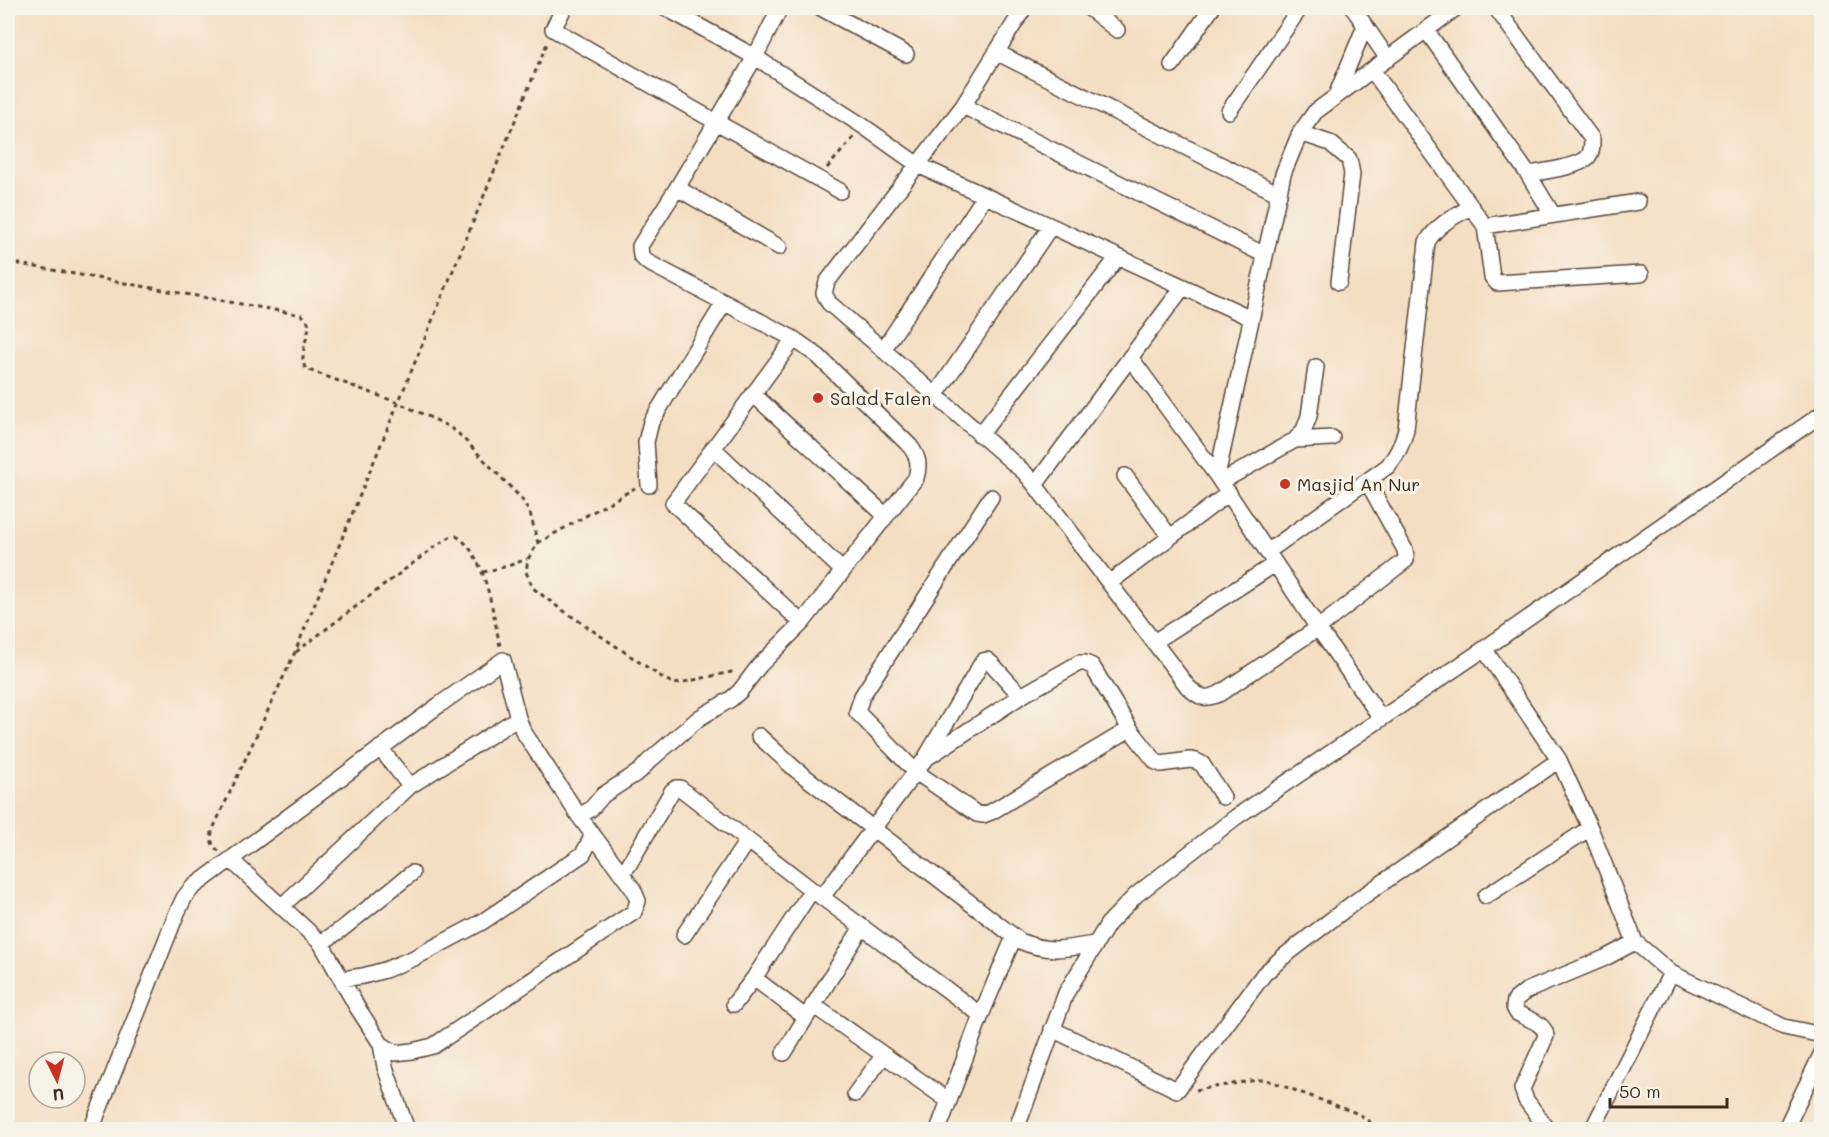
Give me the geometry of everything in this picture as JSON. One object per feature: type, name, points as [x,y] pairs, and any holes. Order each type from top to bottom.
[{"type":"street","points":[[564,8],[553,29],[840,191]]},
{"type":"street","points":[[666,8],[754,57],[863,126],[918,165],[1251,318]]},
{"type":"street","points":[[579,816],[591,809],[603,795],[640,771],[699,718],[740,691],[759,666],[802,623],[916,478],[919,467],[917,456],[910,446],[818,356],[794,339],[647,262],[641,256],[640,246],[716,123],[780,8]]},
{"type":"street","points":[[821,8],[906,54]]},
{"type":"street","points":[[1024,8],[963,106],[827,282],[824,293],[829,303],[1035,485],[1188,687],[1198,696],[1209,698],[1219,694],[1318,628],[1406,558],[1405,550],[1367,481]]},
{"type":"street","points":[[1089,8],[1117,30]]},
{"type":"street","points":[[1172,65],[1212,8]]},
{"type":"street","points":[[1229,111],[1300,8]]},
{"type":"street","points":[[1353,8],[1388,59]]},
{"type":"street","points":[[1496,8],[1592,139],[1590,155],[1586,160],[1578,164],[1528,174]]},
{"type":"street","points":[[1223,484],[1251,318],[1283,174],[1300,133],[1315,112],[1426,30],[1448,10]]},
{"type":"street","points":[[1336,96],[1365,26]]},
{"type":"street","points":[[1426,30],[1528,174],[1552,215]]},
{"type":"street","points":[[996,52],[1279,194]]},
{"type":"street","points":[[1372,70],[1485,226],[1492,277],[1497,283],[1641,274]]},
{"type":"street","points":[[963,106],[1265,255]]},
{"type":"street","points":[[1300,133],[1330,143],[1349,159],[1352,174],[1339,282]]},
{"type":"street","points":[[677,188],[779,247]]},
{"type":"street","points":[[883,350],[985,196]]},
{"type":"street","points":[[1485,226],[1638,202]]},
{"type":"street","points":[[1154,642],[1271,558],[1388,466],[1397,455],[1404,438],[1427,242],[1434,231],[1447,220],[1471,207]]},
{"type":"street","points":[[935,396],[1051,226]]},
{"type":"street","points":[[980,435],[1118,257]]},
{"type":"street","points":[[1035,485],[1183,287]]},
{"type":"street","points":[[649,485],[646,442],[651,422],[724,303]]},
{"type":"street","points":[[794,339],[673,503],[802,623]]},
{"type":"street","points":[[1130,357],[1223,484],[1318,628],[1381,718]]},
{"type":"street","points":[[1109,583],[1170,537],[1223,484],[1295,440],[1304,430],[1309,416],[1316,367]]},
{"type":"street","points":[[753,394],[886,516]]},
{"type":"street","points":[[1016,1130],[1066,993],[1108,924],[1136,895],[1236,817],[1484,649],[1821,414]]},
{"type":"street","points":[[1295,440],[1332,438]]},
{"type":"street","points":[[713,448],[843,571]]},
{"type":"street","points":[[1125,476],[1170,537]]},
{"type":"street","points":[[991,497],[862,696],[857,712],[916,772],[977,814],[983,815],[1130,729]]},
{"type":"street","points":[[1484,649],[1558,760],[1590,828],[1635,942],[1671,973],[1784,1027],[1821,1035]]},
{"type":"street","points":[[91,1130],[183,898],[192,888],[380,748],[503,660],[523,731],[579,816],[633,889],[638,901],[634,912],[433,1046],[395,1053],[381,1044]]},
{"type":"street","points":[[734,1004],[817,894],[874,828],[916,772],[983,661],[987,660],[992,664],[1022,696]]},
{"type":"street","points":[[925,759],[1022,696],[1079,663],[1085,663],[1092,666],[1130,729],[1156,762],[1161,764],[1197,760],[1223,797]]},
{"type":"street","points":[[282,906],[410,786],[518,718]]},
{"type":"street","points":[[759,736],[795,769],[1014,937],[1036,948],[1049,950],[1094,945]]},
{"type":"street","points":[[380,748],[410,786]]},
{"type":"street","points":[[1052,1029],[1177,1090],[1264,975],[1283,957],[1352,904],[1558,760]]},
{"type":"street","points":[[628,866],[672,791],[676,788],[684,791],[817,894],[981,1015]]},
{"type":"street","points":[[1486,896],[1590,828]]},
{"type":"street","points":[[342,978],[363,976],[385,970],[414,958],[482,922],[583,854],[593,835]]},
{"type":"street","points":[[684,934],[747,841]]},
{"type":"street","points":[[231,860],[321,943],[381,1044],[385,1067],[407,1130]]},
{"type":"street","points":[[321,943],[412,873]]},
{"type":"street","points":[[784,1053],[862,927]]},
{"type":"street","points":[[938,1130],[981,1015],[1014,937]]},
{"type":"street","points":[[1548,1130],[1526,1100],[1522,1089],[1546,1032],[1542,1026],[1517,1013],[1515,1000],[1519,995],[1605,958],[1635,942]]},
{"type":"street","points":[[1592,1130],[1671,973]]},
{"type":"street","points":[[754,978],[884,1055],[949,1101]]},
{"type":"street","points":[[1785,1130],[1821,1053]]},
{"type":"street","points":[[855,1094],[884,1055]]},
{"type":"path","points":[[231,860],[214,848],[211,839],[212,831],[295,652],[553,29]]},
{"type":"path","points":[[818,178],[863,126]]},
{"type":"path","points":[[8,262],[302,315],[309,325],[303,358],[306,369],[399,403],[457,432],[521,498],[530,513],[538,543]]},
{"type":"path","points":[[649,485],[627,492],[538,543],[528,559],[526,572],[533,588],[675,684],[759,666]]},
{"type":"path","points":[[295,652],[437,545],[456,536],[464,540],[483,572],[503,660]]},
{"type":"path","points":[[483,572],[528,559]]},
{"type":"path","points":[[1177,1090],[1267,1080],[1359,1114],[1382,1130]]},
{"type":"place","name":"Salad Falen","points":[[818,398]]},
{"type":"place","name":"Masjid An Nur","points":[[1285,484]]}]
